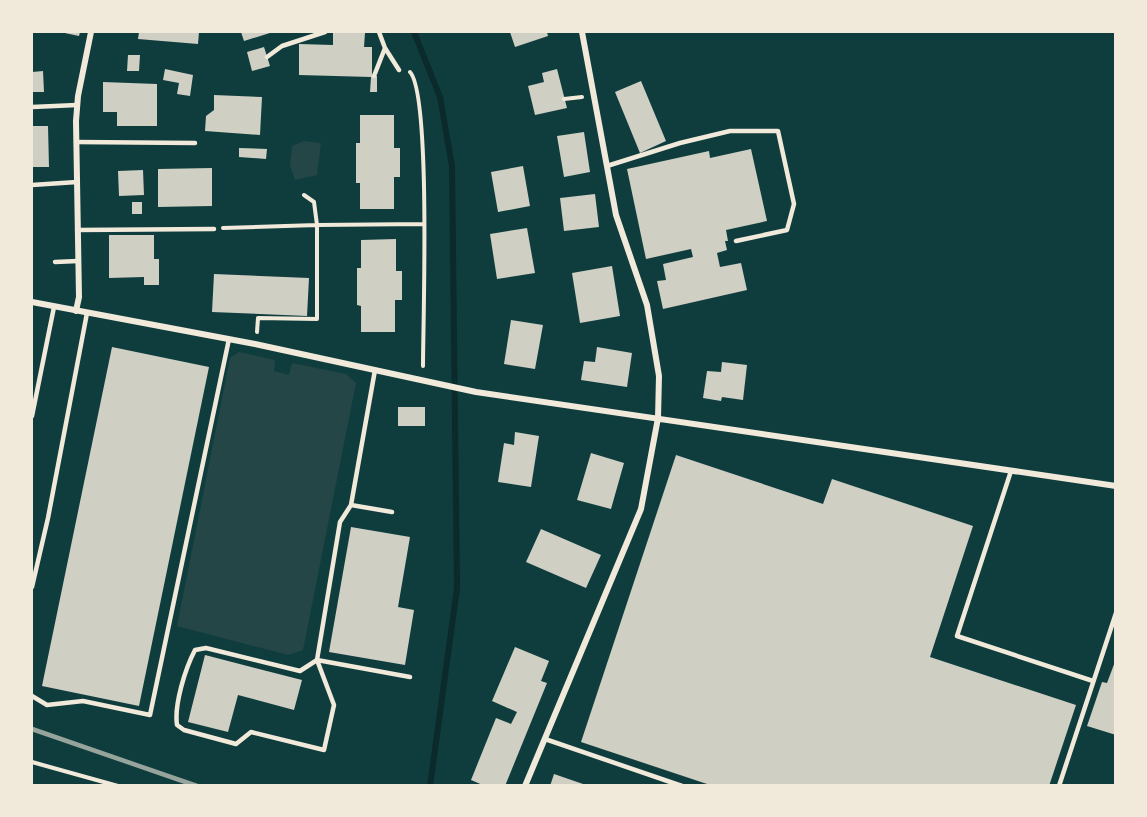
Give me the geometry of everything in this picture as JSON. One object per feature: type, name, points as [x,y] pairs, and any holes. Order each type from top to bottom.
[{"type":"street","points":[[76,311],[79,297],[76,182],[77,105],[91,32]]},
{"type":"street","points":[[525,786],[641,509],[658,418],[659,376],[647,305],[616,215],[582,32]]},
{"type":"street","points":[[32,302],[229,339],[476,392],[1116,486]]},
{"type":"lane","points":[[267,57],[282,46],[325,32]]},
{"type":"lane","points":[[379,32],[385,48],[399,70]]},
{"type":"lane","points":[[374,76],[385,48]]},
{"type":"lane","points":[[32,107],[77,105]]},
{"type":"lane","points":[[607,166],[680,143],[730,131],[778,131],[794,204],[788,230],[736,241]]},
{"type":"lane","points":[[76,142],[195,143]]},
{"type":"lane","points":[[32,185],[76,182]]},
{"type":"lane","points":[[77,230],[214,229]]},
{"type":"lane","points":[[55,262],[78,261]]},
{"type":"lane","points":[[32,416],[54,307]]},
{"type":"lane","points":[[32,587],[48,518],[87,313]]},
{"type":"lane","points":[[32,696],[46,705],[82,702],[150,715],[229,339]]},
{"type":"lane","points":[[375,370],[351,505],[340,522],[317,660],[334,705],[324,750],[251,732],[236,744],[184,730],[177,725],[175,715],[189,662],[195,650],[206,648],[300,671],[317,660],[410,678]]},
{"type":"lane","points":[[1011,471],[957,636],[1093,681]]},
{"type":"lane","points":[[351,505],[392,512]]},
{"type":"lane","points":[[1059,786],[1116,613]]},
{"type":"lane","points":[[545,739],[682,786]]},
{"type":"path","points":[[399,70],[412,72],[418,91],[423,141],[423,366]]},
{"type":"path","points":[[257,332],[258,318],[317,319],[317,225],[314,202],[304,195]]},
{"type":"path","points":[[214,229],[423,224]]},
{"type":"path","points":[[32,762],[84,774],[118,786]]},
{"type":"shaded area","points":[[304,141],[321,143],[317,175],[295,180],[290,165],[292,146]]},
{"type":"shaded area","points":[[239,352],[275,360],[274,371],[289,375],[292,363],[346,374],[356,383],[303,650],[288,655],[177,626],[230,358]]},
{"type":"building","points":[[60,32],[80,32],[79,36]]},
{"type":"building","points":[[139,32],[199,32],[198,44],[138,39]]},
{"type":"building","points":[[241,32],[273,32],[244,41]]},
{"type":"building","points":[[333,32],[365,33],[364,47],[372,47],[372,76],[377,76],[377,92],[370,92],[371,77],[299,75],[299,44],[333,45]]},
{"type":"building","points":[[510,32],[547,32],[548,36],[515,47]]},
{"type":"building","points":[[264,47],[270,66],[252,71],[247,52]]},
{"type":"building","points":[[128,55],[140,55],[139,71],[127,71]]},
{"type":"building","points":[[165,69],[193,75],[190,96],[177,94],[179,83],[163,80]]},
{"type":"building","points":[[557,69],[567,108],[535,115],[528,86],[544,82],[542,73]]},
{"type":"building","points":[[43,71],[44,92],[32,92],[32,72]]},
{"type":"building","points":[[641,81],[666,141],[640,153],[615,92]]},
{"type":"building","points":[[103,82],[157,84],[157,126],[117,126],[117,112],[103,112]]},
{"type":"building","points":[[214,95],[262,97],[260,135],[205,131],[206,116],[214,110]]},
{"type":"building","points":[[360,115],[394,115],[394,148],[400,148],[400,177],[394,177],[394,209],[360,209],[360,183],[356,183],[356,143],[360,143]]},
{"type":"building","points":[[32,126],[48,126],[49,167],[32,167]]},
{"type":"building","points":[[584,132],[590,172],[564,177],[557,136]]},
{"type":"building","points":[[239,148],[267,149],[266,159],[239,157]]},
{"type":"building","points":[[751,149],[767,221],[726,230],[727,250],[717,253],[720,267],[741,263],[747,290],[663,309],[657,281],[666,280],[663,264],[693,257],[691,249],[646,259],[627,169],[709,151],[710,158]]},
{"type":"building","points":[[523,166],[530,206],[498,212],[491,172]]},
{"type":"building","points":[[212,168],[212,206],[158,207],[158,169]]},
{"type":"building","points":[[143,170],[144,195],[119,196],[118,171]]},
{"type":"building","points":[[595,194],[599,227],[564,231],[560,198]]},
{"type":"building","points":[[132,202],[142,202],[142,214],[132,214]]},
{"type":"building","points":[[527,228],[535,273],[497,279],[490,234]]},
{"type":"building","points":[[109,235],[154,235],[154,259],[159,259],[159,285],[144,285],[144,277],[109,278]]},
{"type":"building","points":[[396,239],[396,271],[402,271],[402,300],[395,300],[395,332],[361,332],[361,306],[357,305],[357,268],[361,268],[361,240]]},
{"type":"building","points":[[612,266],[620,316],[580,323],[572,273]]},
{"type":"building","points":[[214,274],[309,278],[307,316],[212,312]]},
{"type":"building","points":[[511,320],[543,325],[535,369],[504,364]]},
{"type":"building","points":[[112,347],[209,367],[139,706],[42,686]]},
{"type":"building","points":[[597,347],[632,353],[627,387],[581,380],[584,361],[595,362]]},
{"type":"building","points":[[722,362],[747,365],[743,400],[722,397],[721,401],[703,398],[707,371],[721,372]]},
{"type":"building","points":[[398,407],[425,407],[425,426],[398,426]]},
{"type":"building","points":[[515,432],[539,436],[531,487],[498,482],[504,443],[514,445]]},
{"type":"building","points":[[591,453],[624,463],[611,509],[577,500]]},
{"type":"building","points":[[676,455],[823,504],[832,479],[973,526],[930,657],[1076,705],[1049,786],[713,786],[581,742]]},
{"type":"building","points":[[351,527],[410,537],[398,607],[414,610],[405,665],[329,652]]},
{"type":"building","points":[[541,529],[601,555],[586,588],[526,562]]},
{"type":"building","points":[[515,647],[549,661],[541,681],[547,683],[505,786],[485,786],[471,780],[496,718],[511,724],[517,712],[492,701]]},
{"type":"building","points":[[205,655],[302,680],[294,710],[238,695],[228,732],[188,722]]},
{"type":"building","points":[[1116,659],[1116,735],[1087,726],[1102,682],[1107,683]]},
{"type":"building","points":[[554,774],[586,785],[586,786],[550,786]]},
{"type":"waterway","points":[[414,32],[440,97],[452,166],[457,588],[430,786]]},
{"type":"railway","points":[[32,729],[197,786]]}]
